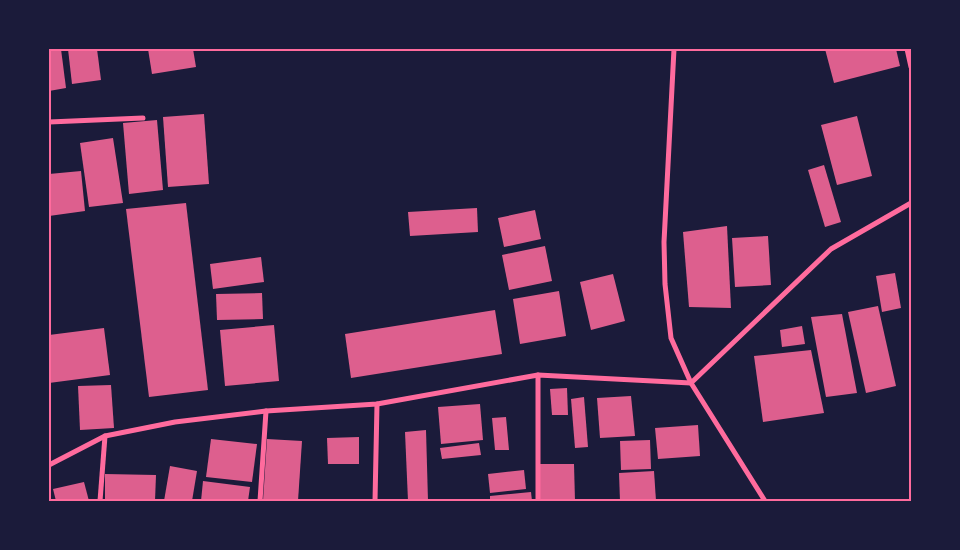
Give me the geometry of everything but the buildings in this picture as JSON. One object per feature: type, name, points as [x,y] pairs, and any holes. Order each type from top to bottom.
[{"type":"street","points":[[674,49],[664,242],[665,284],[671,338],[691,383],[765,501]]},
{"type":"street","points":[[906,49],[911,67]]},
{"type":"street","points":[[49,122],[143,118]]},
{"type":"street","points":[[49,465],[104,436],[175,422],[266,411],[377,404],[538,375],[691,383],[831,249],[911,203]]},
{"type":"street","points":[[538,375],[538,501]]},
{"type":"street","points":[[375,501],[377,404]]},
{"type":"street","points":[[260,501],[266,411]]},
{"type":"street","points":[[100,501],[104,436]]}]
